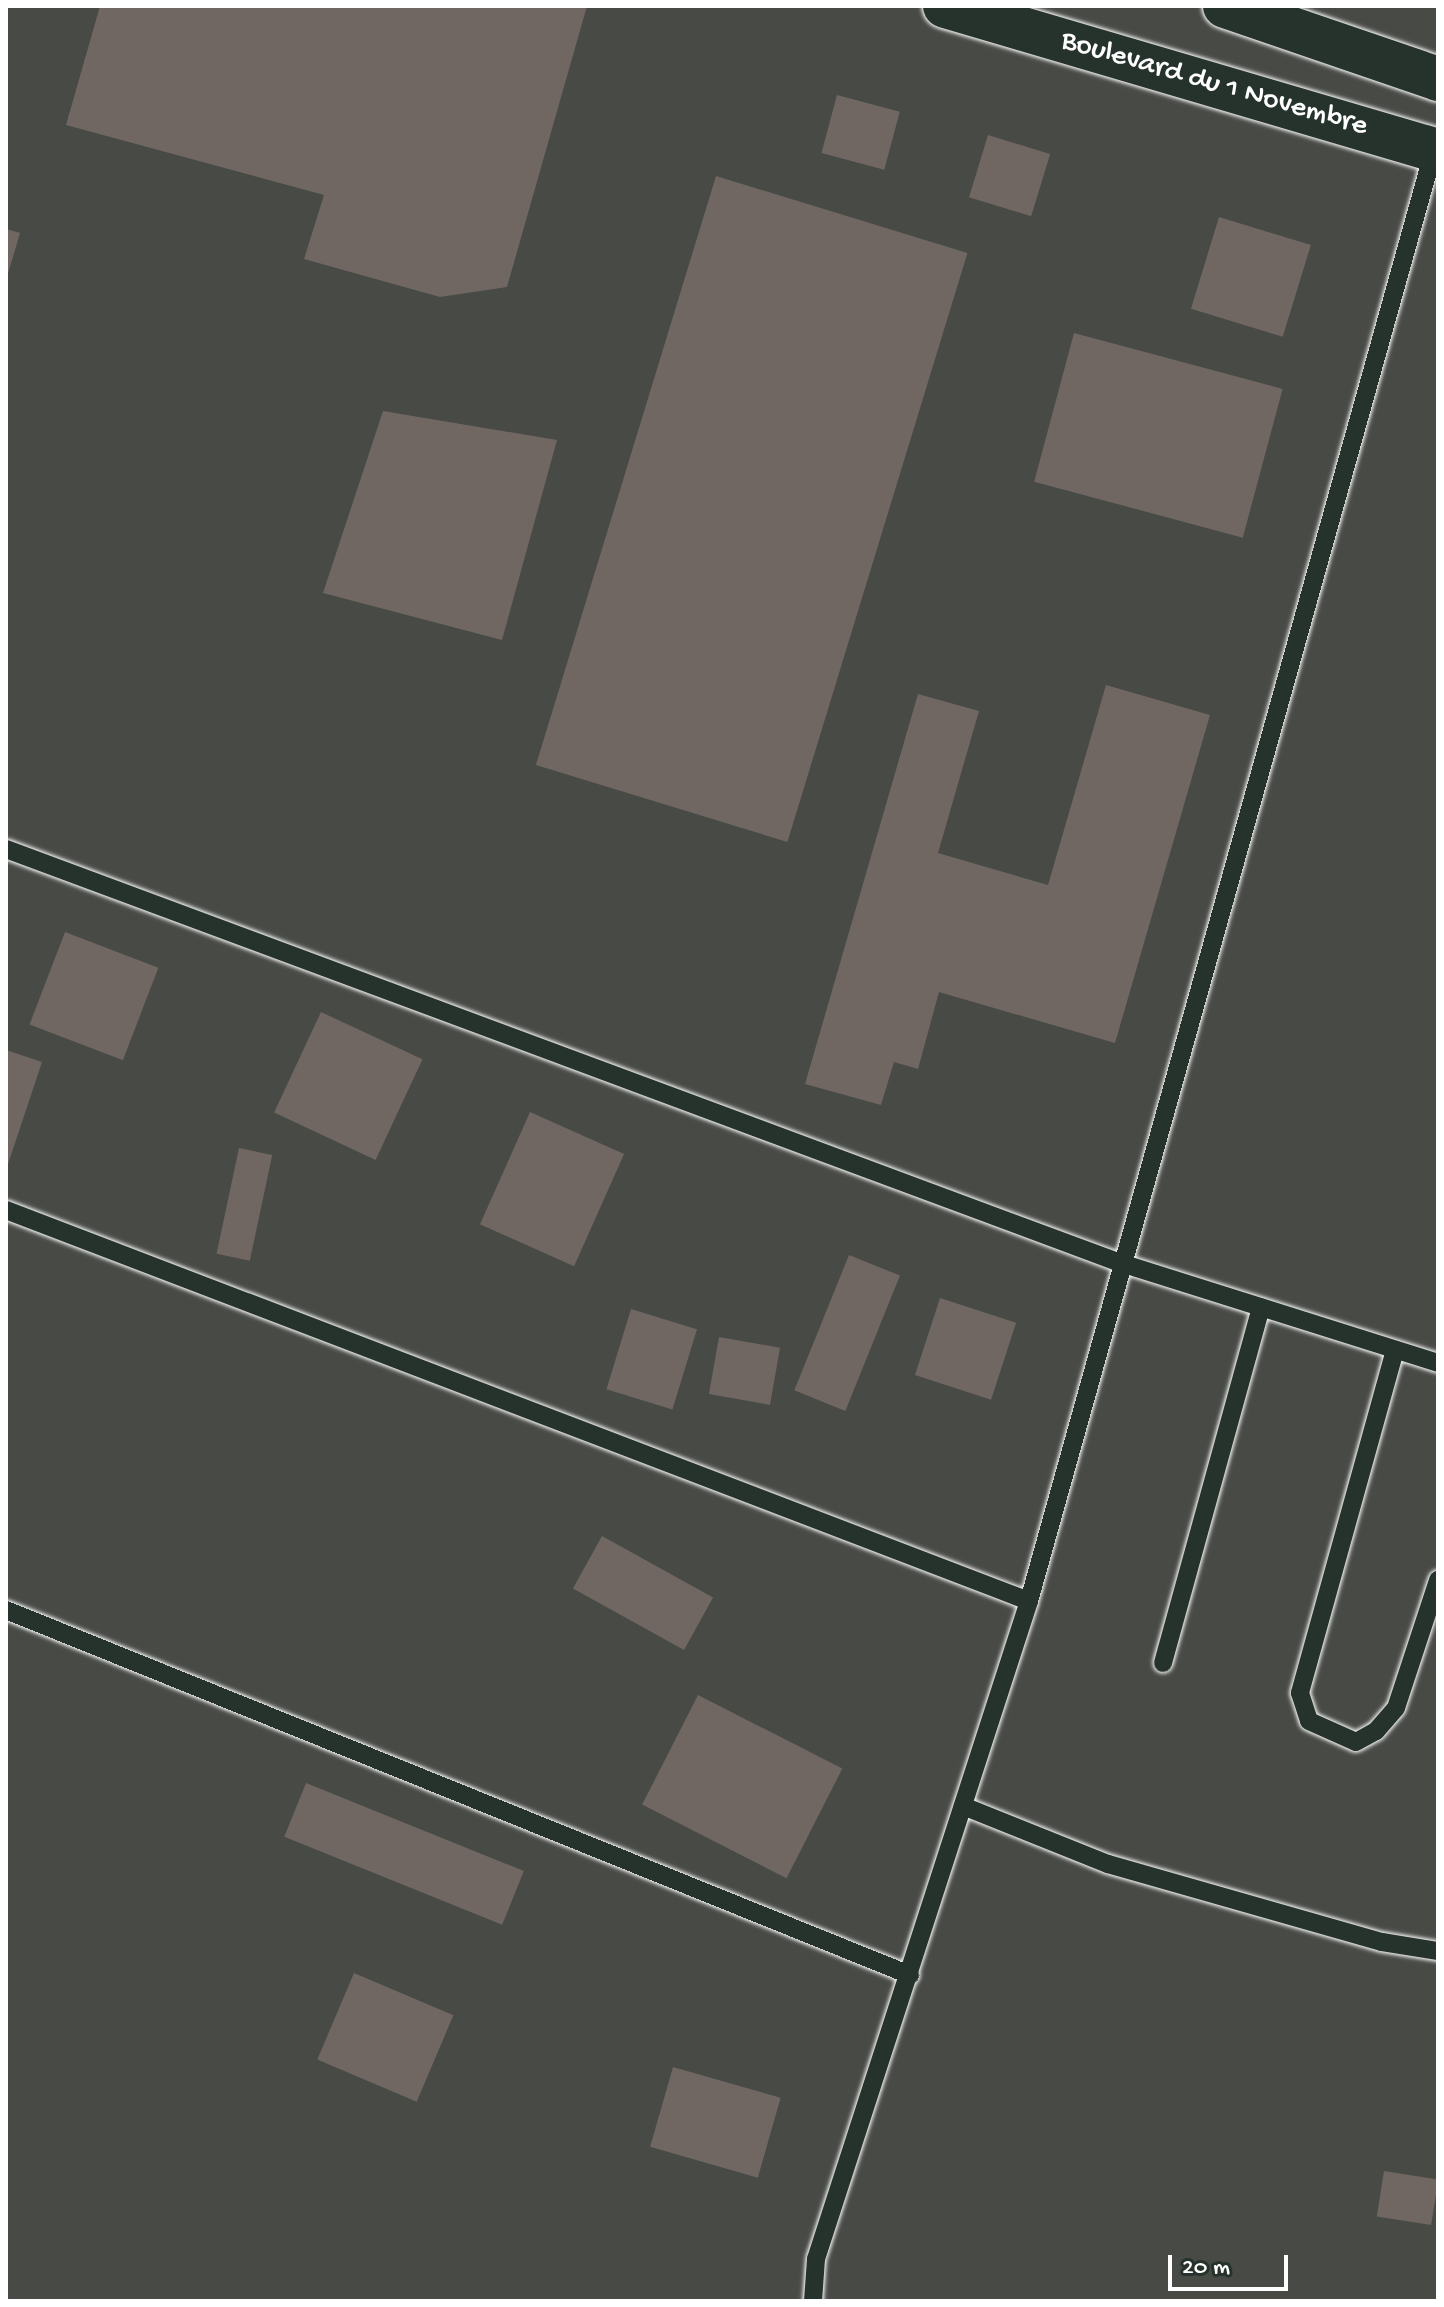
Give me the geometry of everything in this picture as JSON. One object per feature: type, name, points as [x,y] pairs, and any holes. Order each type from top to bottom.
[{"type":"main road","name":"Boulevard du 1 Novembre","points":[[945,6],[1436,147]]},
{"type":"main road","points":[[1225,6],[1438,79]]},
{"type":"lane","points":[[813,2301],[816,2259],[1029,1601],[1118,1262],[1436,147]]},
{"type":"lane","points":[[6,849],[1118,1262],[1438,1363]]},
{"type":"lane","points":[[6,1210],[1029,1601]]},
{"type":"lane","points":[[1163,1663],[1261,1307]]},
{"type":"lane","points":[[1395,1350],[1300,1693],[1309,1721],[1356,1742],[1376,1731],[1396,1708],[1438,1580]]},
{"type":"lane","points":[[6,1610],[910,1975]]},
{"type":"lane","points":[[963,1806],[1108,1864],[1382,1942],[1438,1951]]},
{"type":"shaded area","points":[[6,6],[1438,6],[1438,2301],[6,2301]]},
{"type":"building","points":[[100,6],[587,6],[507,287],[440,297],[304,259],[324,195],[66,125]]},
{"type":"building","points":[[837,95],[900,112],[884,170],[821,153]]},
{"type":"building","points":[[988,135],[1050,154],[1031,216],[969,197]]},
{"type":"building","points":[[716,176],[968,253],[787,842],[536,765]]},
{"type":"building","points":[[1219,217],[1311,245],[1283,337],[1191,309]]},
{"type":"building","points":[[6,229],[20,233],[7,277],[6,277]]},
{"type":"building","points":[[1074,333],[1283,389],[1243,538],[1034,482]]},
{"type":"building","points":[[383,411],[557,440],[502,640],[323,593]]},
{"type":"building","points":[[1106,685],[1210,715],[1115,1043],[939,992],[918,1069],[894,1062],[881,1105],[805,1084],[918,694],[979,711],[938,853],[1048,885]]},
{"type":"building","points":[[65,932],[158,968],[123,1060],[30,1024]]},
{"type":"building","points":[[321,1012],[423,1059],[376,1160],[274,1113]]},
{"type":"building","points":[[6,1050],[42,1062],[7,1167],[6,1167]]},
{"type":"building","points":[[530,1112],[624,1154],[574,1266],[480,1224]]},
{"type":"building","points":[[239,1148],[272,1155],[250,1261],[217,1254]]},
{"type":"building","points":[[849,1255],[900,1276],[845,1411],[794,1390]]},
{"type":"building","points":[[940,1298],[1016,1323],[991,1400],[915,1375]]},
{"type":"building","points":[[631,1309],[697,1329],[672,1410],[606,1389]]},
{"type":"building","points":[[719,1337],[780,1348],[770,1405],[709,1394]]},
{"type":"building","points":[[602,1536],[713,1598],[684,1650],[573,1588]]},
{"type":"building","points":[[698,1695],[842,1769],[787,1878],[642,1805]]},
{"type":"building","points":[[306,1783],[524,1871],[502,1925],[284,1837]]},
{"type":"building","points":[[354,1973],[453,2015],[417,2102],[317,2060]]},
{"type":"building","points":[[673,2067],[781,2098],[758,2178],[650,2147]]},
{"type":"building","points":[[1384,2171],[1438,2180],[1431,2225],[1377,2216]]}]
